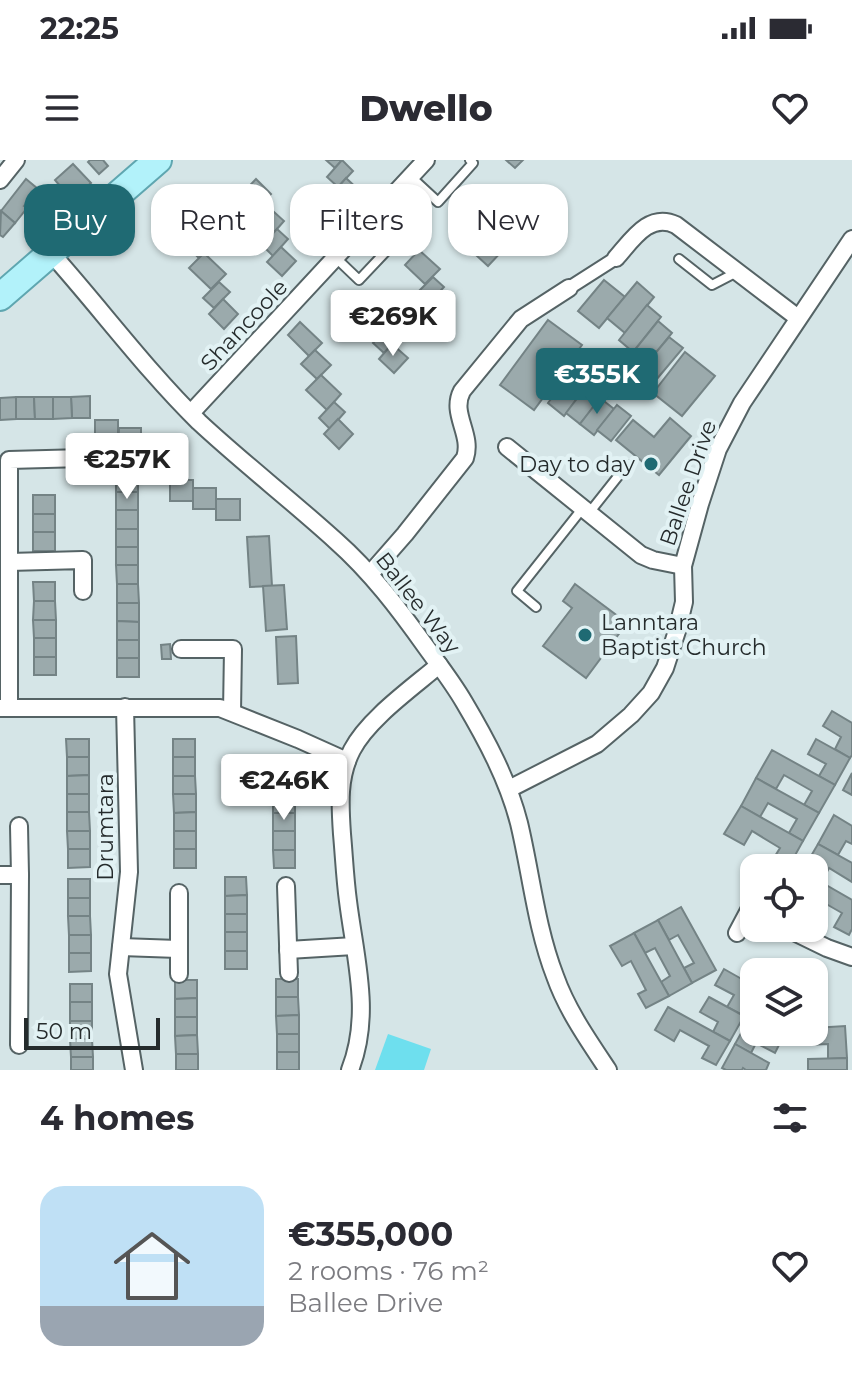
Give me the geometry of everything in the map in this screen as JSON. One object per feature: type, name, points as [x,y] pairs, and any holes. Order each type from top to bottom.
[{"type":"main road","points":[[130,184],[158,160]]},
{"type":"main road","points":[[0,297],[48,256]]},
{"type":"street","points":[[0,180],[16,160]]},
{"type":"street","name":"Shancoole","points":[[404,184],[426,160]]},
{"type":"street","points":[[370,574],[465,458],[468,443],[458,409],[462,391],[521,319],[616,258],[650,223],[658,220],[676,225],[798,318]]},
{"type":"street","name":"Ballee Drive","points":[[509,789],[597,744],[651,693],[670,657],[684,602],[683,566],[718,449],[742,403],[852,239]]},
{"type":"street","name":"Ballee Way","points":[[54,256],[191,413],[370,574],[401,611],[463,700],[509,789],[554,975],[576,1022],[608,1070]]},
{"type":"street","name":"Shancoole","points":[[191,413],[336,258]]},
{"type":"street","points":[[507,447],[641,555],[683,566]]},
{"type":"street","points":[[84,458],[9,460],[4,708],[210,707],[232,712],[347,761]]},
{"type":"street","points":[[9,562],[83,560],[83,591]]},
{"type":"street","points":[[181,649],[233,649],[232,712]]},
{"type":"street","points":[[350,1070],[362,1014],[345,876],[340,800],[342,777],[359,738],[439,665]]},
{"type":"street","name":"Drumtara","points":[[125,707],[129,872],[118,965],[119,989],[134,1070]]},
{"type":"street","points":[[19,826],[19,1045]]},
{"type":"street","points":[[0,875],[20,875]]},
{"type":"street","points":[[286,886],[289,973]]},
{"type":"street","points":[[179,893],[179,974]]},
{"type":"street","points":[[737,933],[740,928]]},
{"type":"street","points":[[815,942],[852,957]]},
{"type":"street","points":[[288,950],[354,946]]},
{"type":"street","points":[[121,947],[178,949]]},
{"type":"lane","points":[[411,177],[438,202],[473,163],[470,160]]},
{"type":"lane","points":[[336,258],[359,280],[382,256]]},
{"type":"lane","points":[[679,259],[712,285],[737,272]]},
{"type":"lane","points":[[536,607],[517,591],[627,465]]},
{"type":"shaded area","points":[[388,1034],[431,1049],[424,1070],[375,1070]]},
{"type":"building","points":[[103,160],[108,166],[99,174],[88,162]]},
{"type":"building","points":[[326,160],[342,160],[335,168]]},
{"type":"building","points":[[342,160],[353,171],[341,184],[335,184],[327,177]]},
{"type":"building","points":[[506,160],[523,160],[515,168]]},
{"type":"building","points":[[73,164],[91,183],[58,184],[55,180]]},
{"type":"building","points":[[26,179],[32,184],[24,184],[24,212],[15,223],[1,211]]},
{"type":"building","points":[[1,211],[15,223],[3,237],[0,235]]},
{"type":"building","points":[[274,212],[284,221],[274,232]]},
{"type":"building","points":[[277,229],[288,239],[274,255],[274,232]]},
{"type":"building","points":[[281,247],[296,261],[282,276],[267,262]]},
{"type":"building","points":[[201,256],[207,256],[226,274],[211,289],[189,268]]},
{"type":"building","points":[[413,256],[426,256],[440,269],[425,284],[405,265]]},
{"type":"building","points":[[477,256],[497,256],[488,266]]},
{"type":"building","points":[[433,277],[444,287],[429,303],[417,293]]},
{"type":"building","points":[[604,280],[625,297],[599,328],[578,311]]},
{"type":"building","points":[[219,282],[230,292],[214,308],[203,298]]},
{"type":"building","points":[[637,282],[654,297],[625,333],[607,318]]},
{"type":"building","points":[[437,295],[452,309],[438,324],[423,309]]},
{"type":"building","points":[[223,299],[238,314],[224,329],[209,314]]},
{"type":"building","points":[[375,300],[396,318],[381,334],[361,315]]},
{"type":"building","points":[[647,305],[661,317],[633,352],[619,340]]},
{"type":"building","points":[[548,320],[582,345],[534,410],[500,385]]},
{"type":"building","points":[[658,321],[672,333],[647,364],[633,352]]},
{"type":"building","points":[[300,322],[322,343],[309,356],[288,335]]},
{"type":"building","points":[[388,326],[399,337],[384,353],[373,343]]},
{"type":"building","points":[[669,337],[683,348],[656,380],[642,369]]},
{"type":"building","points":[[392,344],[408,358],[394,373],[379,359]]},
{"type":"building","points":[[315,350],[331,365],[317,379],[301,364]]},
{"type":"building","points":[[685,352],[715,376],[682,416],[653,393]]},
{"type":"building","points":[[321,375],[341,394],[327,410],[306,390]]},
{"type":"building","points":[[569,375],[585,388],[564,416],[548,403]]},
{"type":"building","points":[[582,392],[597,403],[580,424],[566,413]]},
{"type":"building","points":[[90,396],[90,418],[72,418],[71,397]]},
{"type":"building","points":[[16,397],[16,419],[0,420],[0,398]]},
{"type":"building","points":[[16,397],[34,397],[35,419],[16,419]]},
{"type":"building","points":[[34,397],[53,397],[53,419],[35,419]]},
{"type":"building","points":[[53,397],[71,397],[72,418],[53,419]]},
{"type":"building","points":[[600,398],[614,409],[594,435],[580,424]]},
{"type":"building","points":[[334,402],[345,412],[330,429],[319,418]]},
{"type":"building","points":[[617,405],[631,416],[611,441],[597,430]]},
{"type":"building","points":[[670,418],[691,436],[659,475],[616,440],[633,420],[654,437]]},
{"type":"building","points":[[338,419],[353,434],[339,449],[324,434]]},
{"type":"building","points":[[95,420],[118,420],[118,441],[95,441]]},
{"type":"building","points":[[119,428],[141,428],[141,449],[118,449]]},
{"type":"building","points":[[141,439],[165,439],[165,460],[141,460]]},
{"type":"building","points":[[138,473],[138,492],[116,492],[116,474]]},
{"type":"building","points":[[170,480],[193,480],[193,501],[170,501]]},
{"type":"building","points":[[193,488],[216,488],[216,509],[193,509]]},
{"type":"building","points":[[116,492],[138,492],[138,510],[116,510]]},
{"type":"building","points":[[33,495],[55,495],[55,514],[33,514]]},
{"type":"building","points":[[216,499],[240,499],[240,520],[216,520]]},
{"type":"building","points":[[116,510],[138,510],[138,529],[116,529]]},
{"type":"building","points":[[33,514],[55,514],[55,532],[33,532]]},
{"type":"building","points":[[116,529],[138,529],[138,547],[116,547]]},
{"type":"building","points":[[33,532],[55,532],[55,551],[33,551]]},
{"type":"building","points":[[269,536],[272,586],[250,587],[247,537]]},
{"type":"building","points":[[116,547],[138,547],[138,565],[116,565]]},
{"type":"building","points":[[116,565],[138,565],[138,584],[117,584]]},
{"type":"building","points":[[33,582],[55,582],[55,601],[34,601]]},
{"type":"building","points":[[117,584],[138,584],[139,603],[117,603]]},
{"type":"building","name":"Lanntara Baptist Church","points":[[575,584],[627,623],[586,678],[543,646],[572,608],[563,601]]},
{"type":"building","points":[[284,585],[287,629],[266,631],[263,586]]},
{"type":"building","points":[[34,601],[55,601],[56,620],[33,620]]},
{"type":"building","points":[[117,603],[139,603],[139,622],[117,621]]},
{"type":"building","points":[[33,620],[56,620],[56,638],[34,638]]},
{"type":"building","points":[[117,621],[139,622],[139,640],[117,640]]},
{"type":"building","points":[[296,636],[298,683],[278,684],[276,637]]},
{"type":"building","points":[[34,638],[56,638],[56,657],[34,657]]},
{"type":"building","points":[[117,640],[139,640],[139,658],[117,658]]},
{"type":"building","points":[[170,644],[171,659],[162,659],[161,645]]},
{"type":"building","points":[[34,657],[56,657],[56,675],[34,675]]},
{"type":"building","points":[[117,658],[139,658],[139,677],[117,677]]},
{"type":"building","points":[[832,711],[852,723],[850,758],[835,749],[841,737],[823,726]]},
{"type":"building","points":[[66,739],[89,739],[89,757],[67,757]]},
{"type":"building","points":[[173,739],[195,739],[195,757],[173,757]]},
{"type":"building","points":[[816,739],[850,758],[835,785],[819,776],[826,764],[808,754]]},
{"type":"building","points":[[772,750],[835,785],[819,813],[804,805],[812,791],[784,775],[776,789],[756,778]]},
{"type":"building","points":[[67,757],[89,757],[89,775],[67,776]]},
{"type":"building","points":[[173,757],[195,757],[195,776],[173,776]]},
{"type":"building","points":[[852,773],[852,795],[843,790]]},
{"type":"building","points":[[89,775],[89,794],[67,794],[67,776]]},
{"type":"building","points":[[173,776],[195,776],[196,794],[173,794]]},
{"type":"building","points":[[273,776],[295,776],[295,794],[273,795]]},
{"type":"building","points":[[756,778],[819,813],[803,841],[789,833],[797,819],[768,803],[760,817],[741,806]]},
{"type":"building","points":[[67,794],[89,794],[89,812],[67,812]]},
{"type":"building","points":[[173,794],[196,794],[196,812],[174,813]]},
{"type":"building","points":[[295,794],[295,813],[273,813],[273,795]]},
{"type":"building","points":[[741,806],[803,841],[796,854],[776,854],[780,848],[752,831],[744,845],[724,834]]},
{"type":"building","points":[[67,812],[89,812],[90,831],[67,831]]},
{"type":"building","points":[[196,812],[196,831],[174,831],[174,813]]},
{"type":"building","points":[[273,813],[295,813],[295,831],[273,831]]},
{"type":"building","points":[[834,815],[852,826],[852,844],[846,841],[838,855],[818,844]]},
{"type":"building","points":[[67,831],[90,831],[90,849],[68,849]]},
{"type":"building","points":[[174,831],[196,831],[196,849],[174,849]]},
{"type":"building","points":[[273,831],[295,831],[295,850],[273,850]]},
{"type":"building","points":[[818,844],[852,863],[852,882],[828,870],[828,854],[812,854]]},
{"type":"building","points":[[68,849],[90,849],[90,867],[68,868]]},
{"type":"building","points":[[174,849],[196,849],[196,868],[174,868]]},
{"type":"building","points":[[273,850],[295,850],[295,868],[274,868]]},
{"type":"building","points":[[225,877],[246,877],[247,895],[225,896]]},
{"type":"building","points":[[68,879],[90,879],[90,898],[68,898]]},
{"type":"building","points":[[828,886],[852,900],[852,929],[849,935],[834,927],[842,913],[828,905]]},
{"type":"building","points":[[247,895],[247,914],[225,914],[225,896]]},
{"type":"building","points":[[68,898],[90,898],[90,916],[68,916]]},
{"type":"building","points":[[681,907],[716,970],[692,983],[684,968],[694,963],[678,935],[669,940],[658,920]]},
{"type":"building","points":[[225,914],[247,914],[247,932],[225,932]]},
{"type":"building","points":[[68,916],[90,916],[91,935],[69,935]]},
{"type":"building","points":[[658,920],[692,983],[669,996],[661,982],[670,976],[655,948],[645,953],[634,933]]},
{"type":"building","points":[[225,932],[247,932],[247,951],[225,951]]},
{"type":"building","points":[[634,933],[669,996],[646,1008],[638,994],[646,990],[631,961],[622,966],[610,946]]},
{"type":"building","points":[[69,935],[91,935],[91,953],[69,953]]},
{"type":"building","points":[[225,951],[247,951],[247,969],[225,969]]},
{"type":"building","points":[[69,953],[91,953],[91,971],[69,972]]},
{"type":"building","points":[[724,969],[740,978],[740,1014],[727,1007],[734,995],[715,985]]},
{"type":"building","points":[[276,979],[298,979],[298,997],[276,997]]},
{"type":"building","points":[[175,980],[197,980],[197,998],[175,999]]},
{"type":"building","points":[[70,984],[92,984],[92,1002],[70,1002]]},
{"type":"building","points":[[276,997],[298,997],[299,1015],[276,1016]]},
{"type":"building","points":[[709,997],[740,1014],[740,1023],[730,1041],[713,1032],[718,1022],[700,1012]]},
{"type":"building","points":[[197,998],[197,1017],[175,1017],[175,999]]},
{"type":"building","points":[[70,1002],[92,1002],[92,1021],[70,1021]]},
{"type":"building","points":[[668,1007],[730,1041],[716,1065],[702,1058],[709,1046],[680,1030],[674,1041],[655,1030]]},
{"type":"building","points":[[299,1015],[299,1034],[277,1034],[276,1016]]},
{"type":"building","points":[[175,1017],[197,1017],[197,1035],[175,1036]]},
{"type":"building","points":[[70,1021],[92,1021],[92,1039],[70,1039]]},
{"type":"building","points":[[845,1026],[847,1058],[828,1059],[828,1027]]},
{"type":"building","points":[[277,1034],[299,1034],[299,1052],[277,1052]]},
{"type":"building","points":[[197,1035],[198,1054],[176,1054],[175,1036]]},
{"type":"building","points":[[740,1035],[740,1046],[754,1046],[751,1053],[735,1044]]},
{"type":"building","points":[[70,1039],[92,1039],[93,1057],[71,1057]]},
{"type":"building","points":[[735,1044],[769,1063],[766,1070],[722,1068]]},
{"type":"building","points":[[762,1046],[778,1046],[775,1053]]},
{"type":"building","points":[[277,1052],[299,1052],[299,1070],[277,1070]]},
{"type":"building","points":[[176,1054],[198,1054],[198,1070],[176,1070]]},
{"type":"building","points":[[71,1057],[93,1057],[93,1070],[71,1070]]},
{"type":"building","points":[[847,1058],[847,1070],[808,1070],[808,1059]]},
{"type":"place","name":"Day to day","points":[[651,464]]},
{"type":"place","name":"Lanntara Baptist Church","points":[[585,635]]}]
